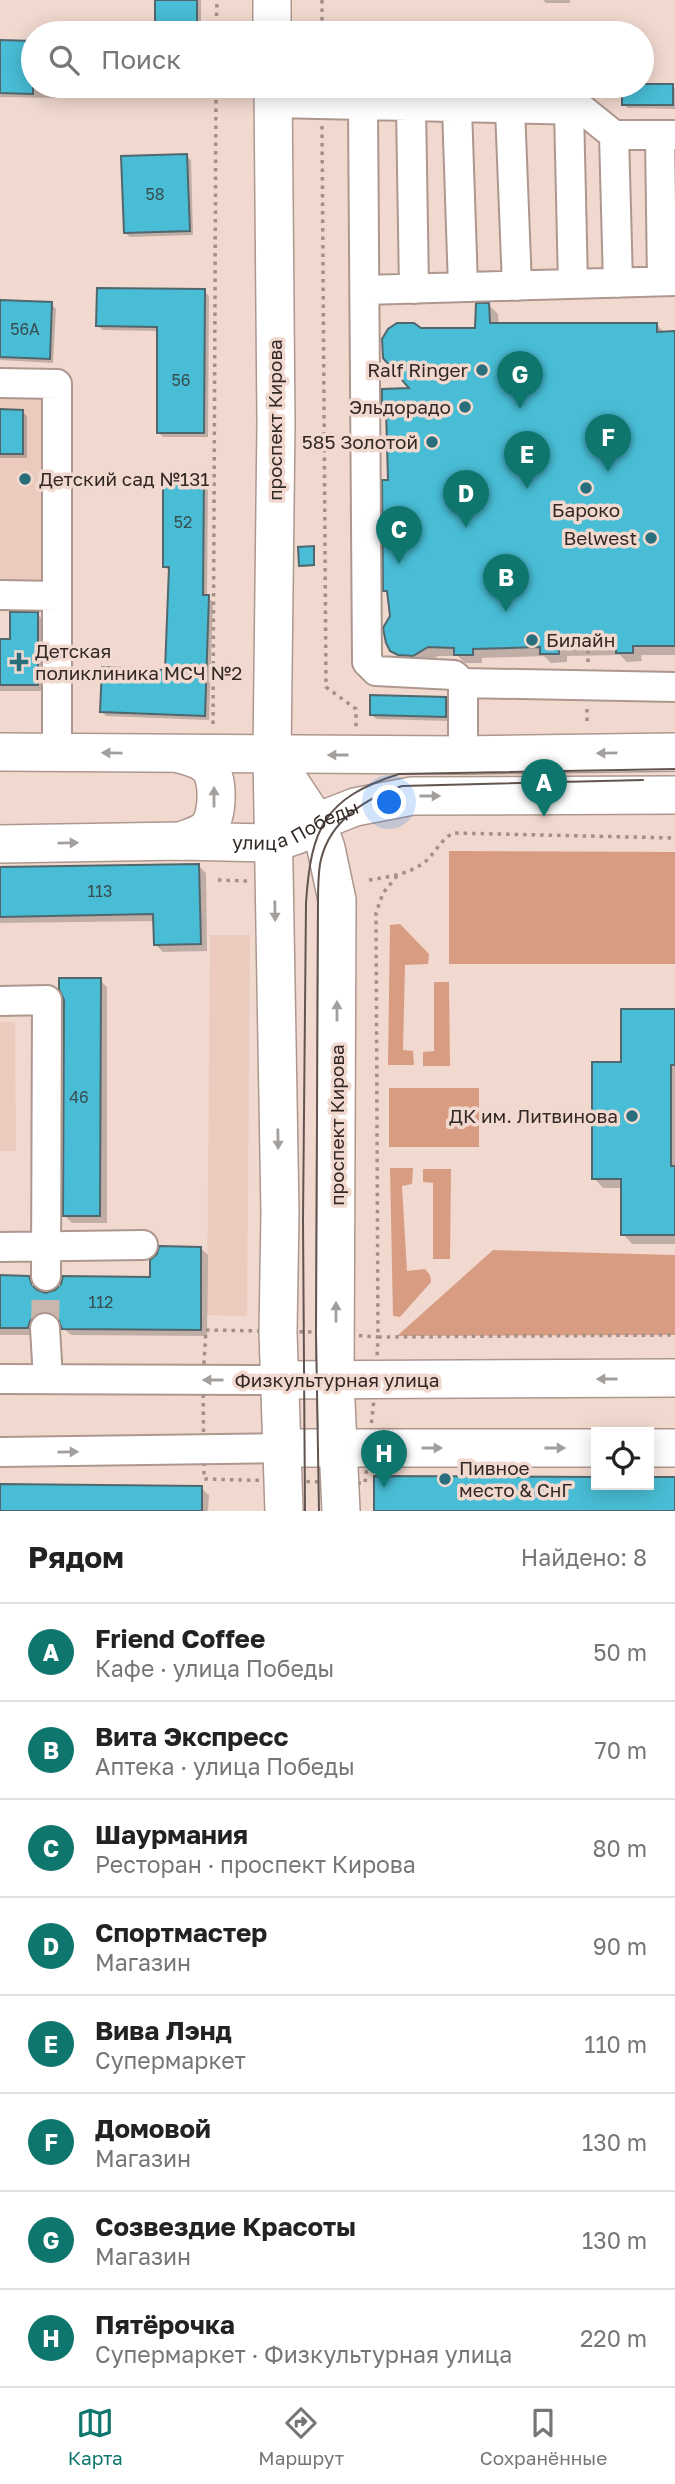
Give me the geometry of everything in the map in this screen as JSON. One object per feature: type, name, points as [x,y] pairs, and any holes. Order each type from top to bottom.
[{"type":"main road","points":[[272,0],[272,21]]},
{"type":"main road","name":"проспект Кирова","points":[[273,98],[276,422],[272,755],[279,1214],[278,1332],[284,1511]]},
{"type":"main road","points":[[0,752],[272,755],[675,752]]},
{"type":"main road","points":[[180,754],[200,760],[209,768],[214,778],[215,790],[215,815],[209,826],[200,834],[181,841]]},
{"type":"main road","name":"проспект Кирова","points":[[272,755],[317,823],[326,848],[337,900],[335,1380],[341,1511]]},
{"type":"main road","name":"улица Победы","points":[[0,844],[181,841],[274,843],[355,807],[412,796],[675,795]]},
{"type":"main road","name":"Физкультурная улица","points":[[281,1380],[675,1378]]},
{"type":"main road","points":[[283,1448],[591,1448]]},
{"type":"main road","points":[[654,1448],[675,1448]]},
{"type":"street","points":[[288,98],[322,105],[363,107],[583,110],[614,135],[668,135],[668,281],[365,290]]},
{"type":"street","points":[[363,107],[367,662],[376,671],[454,676],[463,683],[675,687]]},
{"type":"street","points":[[411,107],[414,289]]},
{"type":"street","points":[[457,108],[463,287]]},
{"type":"street","points":[[510,109],[517,286]]},
{"type":"street","points":[[569,110],[573,284]]},
{"type":"street","points":[[614,135],[618,283]]},
{"type":"street","points":[[0,383],[57,384],[57,752]]},
{"type":"street","points":[[0,595],[57,596]]},
{"type":"street","points":[[463,683],[463,755]]},
{"type":"street","points":[[0,1001],[47,1000],[46,1276]]},
{"type":"street","points":[[0,1247],[143,1245]]},
{"type":"street","points":[[45,1328],[48,1379]]},
{"type":"street","name":"Физкультурная улица","points":[[0,1379],[281,1380]]},
{"type":"street","points":[[0,1452],[283,1448]]},
{"type":"path","points":[[216,0],[216,21]]},
{"type":"path","points":[[322,0],[322,21]]},
{"type":"path","points":[[213,730],[216,98]]},
{"type":"path","points":[[322,105],[326,687],[356,709],[356,729]]},
{"type":"path","points":[[369,880],[397,876],[423,864],[443,838],[453,833],[675,838]]},
{"type":"path","points":[[397,876],[383,893],[376,913],[378,1337],[675,1335]]},
{"type":"path","points":[[218,880],[250,881]]},
{"type":"shaded area","name":"Детский сад №131","points":[[0,373],[51,374],[48,584],[0,584]]},
{"type":"shaded area","points":[[449,851],[675,852],[675,964],[449,964]]},
{"type":"shaded area","points":[[400,924],[429,954],[428,964],[405,965],[403,1050],[413,1051],[414,1065],[388,1065],[390,925]]},
{"type":"shaded area","points":[[210,935],[250,935],[247,1316],[207,1315]]},
{"type":"shaded area","points":[[434,982],[449,982],[450,1066],[423,1066],[423,1052],[434,1051]]},
{"type":"shaded area","points":[[0,1022],[15,1022],[16,1151],[0,1151]]},
{"type":"shaded area","points":[[389,1088],[479,1088],[479,1147],[389,1147]]},
{"type":"shaded area","points":[[390,1168],[413,1168],[412,1184],[402,1186],[407,1271],[425,1269],[431,1282],[400,1317],[393,1316]]},
{"type":"shaded area","points":[[423,1169],[451,1169],[450,1259],[433,1259],[433,1183],[423,1182]]},
{"type":"shaded area","points":[[493,1250],[675,1255],[675,1335],[397,1336]]},
{"type":"building","points":[[155,0],[197,0],[197,21],[155,21]]},
{"type":"building","points":[[0,40],[21,41],[21,94],[0,93]]},
{"type":"building","points":[[654,84],[673,84],[673,105],[622,105],[622,98],[654,98]]},
{"type":"building","points":[[187,154],[190,231],[124,233],[121,156]]},
{"type":"building","points":[[97,288],[205,289],[204,433],[157,433],[157,327],[96,326]]},
{"type":"building","points":[[0,300],[52,302],[50,359],[0,357]]},
{"type":"building","points":[[476,303],[489,303],[490,323],[657,323],[657,332],[675,331],[675,646],[633,646],[633,653],[616,653],[616,647],[559,647],[559,654],[540,654],[540,647],[473,649],[473,655],[454,655],[454,648],[428,647],[413,656],[398,655],[390,651],[383,628],[390,616],[387,591],[383,591],[382,480],[388,480],[386,409],[382,408],[382,389],[409,388],[383,358],[382,339],[388,329],[397,323],[414,323],[421,328],[475,328]]},
{"type":"building","points":[[0,409],[23,410],[23,454],[0,454]]},
{"type":"building","points":[[163,476],[204,476],[203,595],[209,595],[205,716],[100,712],[102,667],[165,670],[169,567],[163,567]]},
{"type":"building","points":[[314,546],[314,565],[299,566],[298,547]]},
{"type":"building","name":"Детская поликлиника МСЧ №2","points":[[10,612],[38,612],[38,685],[0,685],[0,639],[10,639]]},
{"type":"building","points":[[370,695],[446,697],[446,717],[370,715]]},
{"type":"building","points":[[199,864],[201,944],[154,945],[153,914],[0,917],[0,867]]},
{"type":"building","points":[[59,978],[101,978],[100,1216],[63,1216],[64,1000],[59,989]]},
{"type":"building","name":"ДК им. Литвинова","points":[[621,1009],[675,1009],[675,1065],[671,1065],[671,1166],[675,1166],[675,1235],[621,1235],[621,1179],[592,1179],[592,1062],[621,1062]]},
{"type":"building","points":[[159,1246],[201,1247],[201,1330],[62,1329],[58,1318],[45,1311],[35,1315],[28,1328],[0,1328],[0,1275],[29,1276],[32,1285],[45,1293],[55,1290],[61,1284],[63,1276],[150,1277],[150,1260],[157,1254]]},
{"type":"building","points":[[374,1476],[591,1477],[591,1490],[654,1490],[654,1477],[675,1477],[675,1511],[374,1511]]},
{"type":"building","points":[[0,1484],[202,1486],[202,1511],[0,1511]]},
{"type":"tunnel","points":[[45,1328],[46,1276]]},
{"type":"tram line","points":[[305,1511],[303,1220],[306,903],[312,855],[326,819],[354,794],[399,774],[675,769]]},
{"type":"tram line","points":[[319,1511],[316,1332],[318,879],[324,849],[339,824],[361,805],[402,786],[643,780]]},
{"type":"place","name":"Ralf Ringer","points":[[482,370]]},
{"type":"place","name":"Эльдорадо","points":[[465,407]]},
{"type":"place","name":"Созвездие Красоты","points":[[520,409]]},
{"type":"place","name":"585 Золотой","points":[[432,442]]},
{"type":"place","name":"Домовой","points":[[608,472]]},
{"type":"place","name":"Детский сад №131","points":[[25,479]]},
{"type":"place","name":"Бароко","points":[[586,488]]},
{"type":"place","name":"Вива Лэнд","points":[[527,489]]},
{"type":"place","name":"Спортмастер","points":[[466,528]]},
{"type":"place","name":"Belwest","points":[[651,538]]},
{"type":"place","name":"Шаурмания","points":[[399,564]]},
{"type":"place","name":"Вита Экспресс","points":[[506,612]]},
{"type":"place","name":"Билайн","points":[[532,640]]},
{"type":"place","name":"Детская поликлиника МСЧ №2","points":[[19,662]]},
{"type":"place","name":"Friend Coffee","points":[[544,817]]},
{"type":"place","name":"ДК им. Литвинова","points":[[632,1116]]},
{"type":"place","name":"Пивное место & СнГ","points":[[445,1479]]},
{"type":"place","name":"Пятёрочка","points":[[384,1488]]}]
